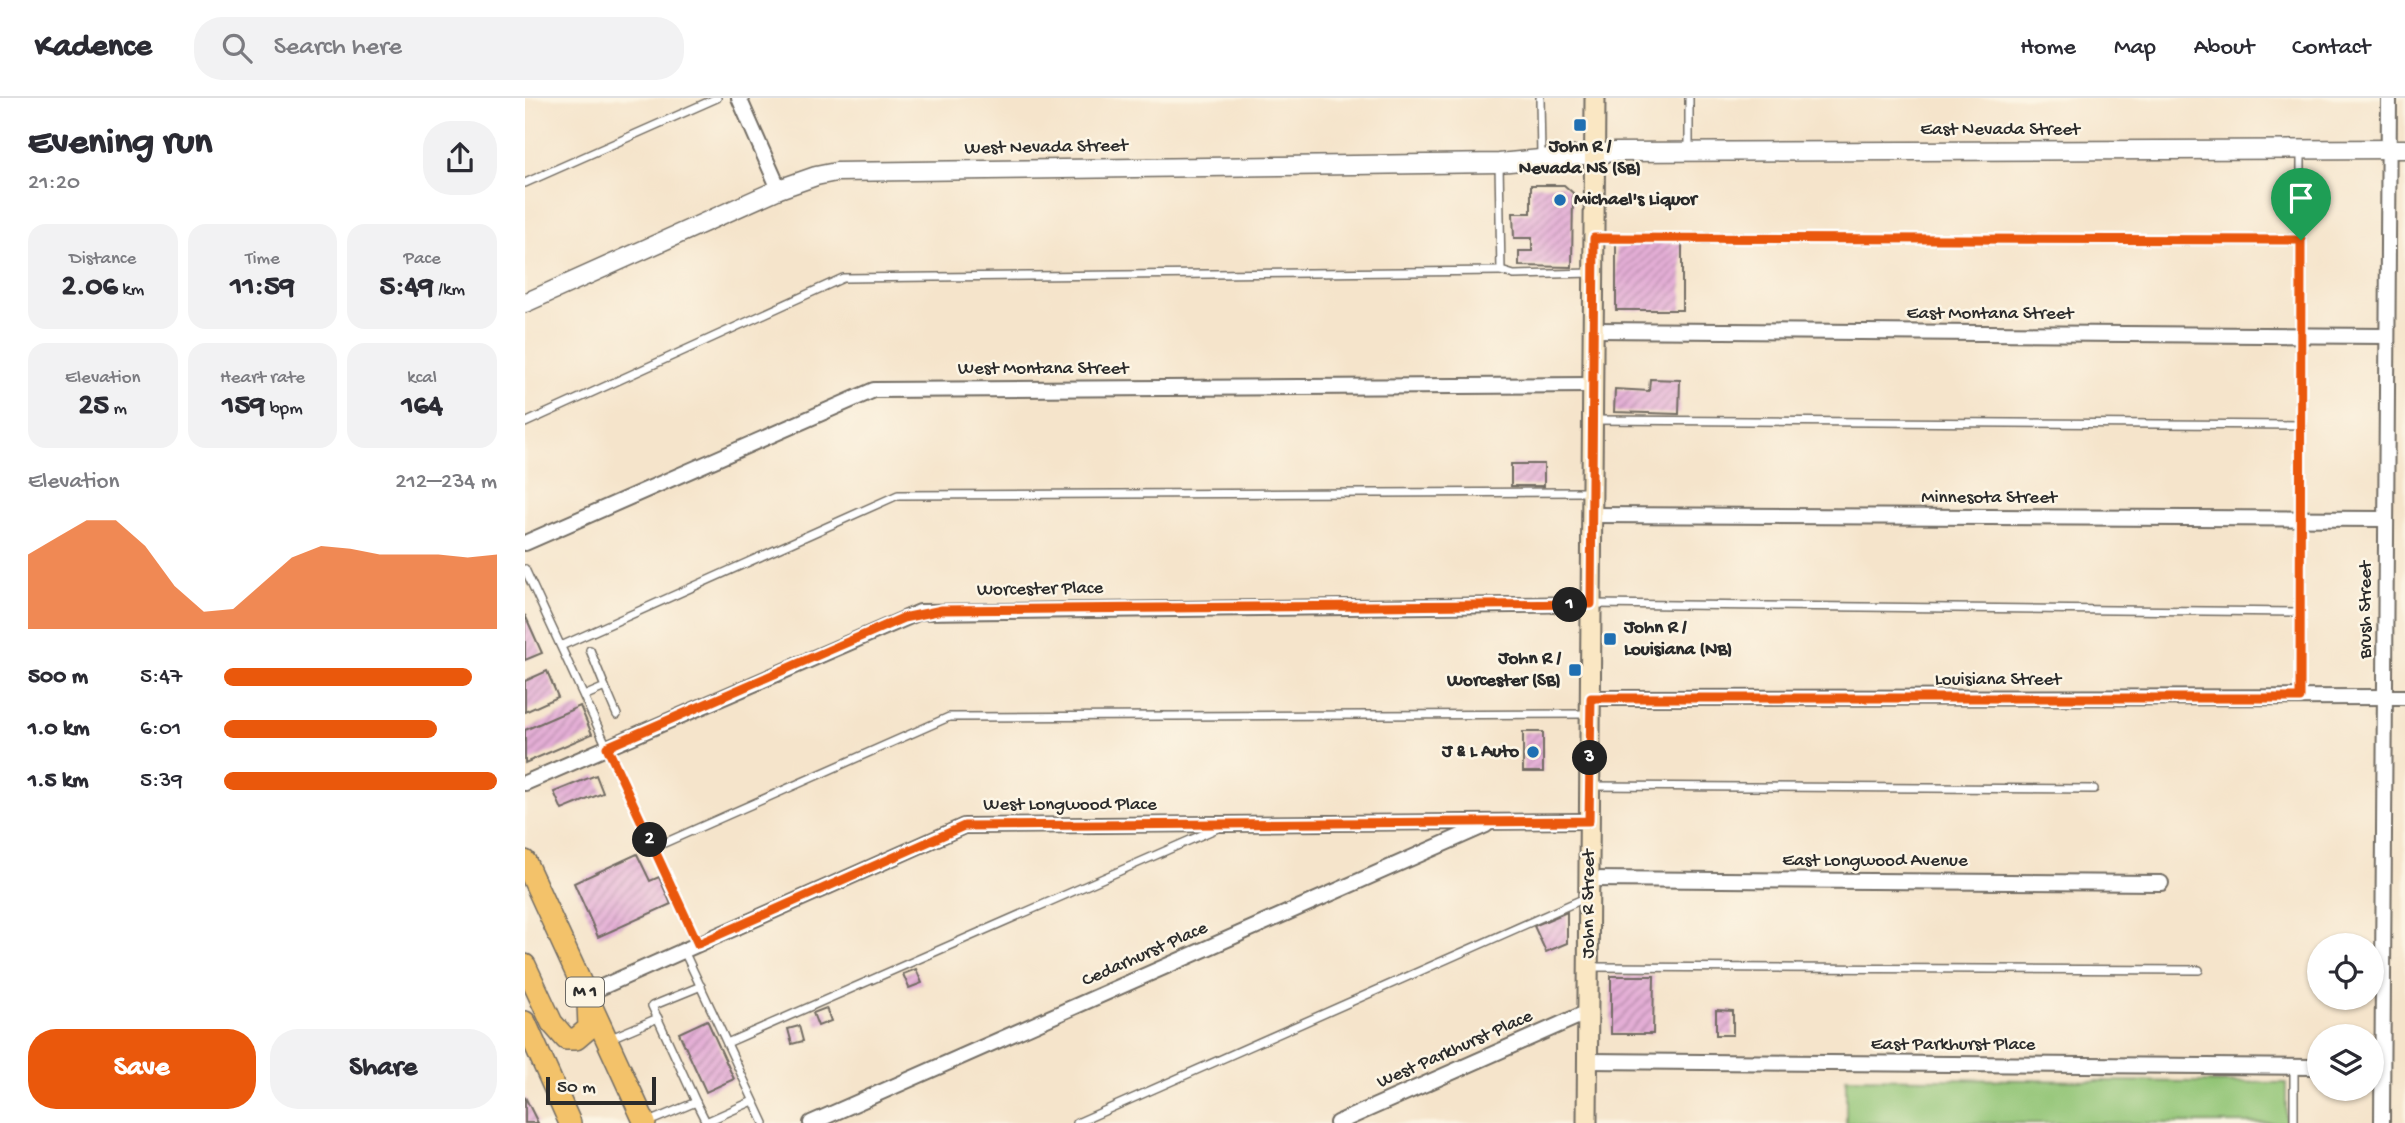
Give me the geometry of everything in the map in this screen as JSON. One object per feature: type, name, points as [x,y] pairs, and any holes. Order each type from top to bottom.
[{"type":"main road","name":"John R Street","points":[[1587,1123],[1595,98]]},
{"type":"main road","name":"M 1","points":[[525,861],[645,1123]]},
{"type":"main road","points":[[525,965],[552,1023],[566,1039],[576,1039],[589,1028],[591,1014],[586,994]]},
{"type":"main road","points":[[525,1022],[570,1123]]},
{"type":"street","points":[[739,98],[779,189]]},
{"type":"street","name":"Brush Street","points":[[2378,1024],[2385,698],[2388,336],[2397,149],[2389,98]]},
{"type":"street","name":"East Nevada Street","points":[[1594,154],[2397,149]]},
{"type":"street","name":"West Nevada Street","points":[[525,303],[779,189],[816,176],[862,171],[1541,162],[1594,154]]},
{"type":"street","name":"East Montana Street","points":[[1593,330],[2388,336]]},
{"type":"street","name":"West Montana Street","points":[[525,543],[874,390],[1593,384]]},
{"type":"street","name":"Minnesota Street","points":[[1592,515],[2386,519]]},
{"type":"street","name":"Worcester Place","points":[[525,783],[920,612],[1591,604]]},
{"type":"street","name":"Louisiana Street","points":[[1591,706],[2405,697]]},
{"type":"street","name":"Cedarhurst Place","points":[[811,1123],[1494,821]]},
{"type":"street","name":"West Longwood Place","points":[[586,994],[964,826],[1589,821]]},
{"type":"street","name":"East Longwood Avenue","points":[[1589,887],[2161,883]]},
{"type":"street","name":"West Parkhurst Place","points":[[1337,1123],[1588,1012]]},
{"type":"street","name":"East Parkhurst Place","points":[[1587,1061],[2307,1067]]},
{"type":"street","name":"Brush Street","points":[[2380,1101],[2382,1123]]},
{"type":"lane","points":[[525,183],[717,98]]},
{"type":"lane","points":[[1541,98],[1541,162]]},
{"type":"lane","points":[[1689,98],[1689,152]]},
{"type":"lane","points":[[2300,698],[2301,150]]},
{"type":"lane","points":[[1499,163],[1501,271]]},
{"type":"lane","points":[[1594,238],[2301,240]]},
{"type":"lane","points":[[525,423],[843,278],[1501,271],[1514,275],[1594,273]]},
{"type":"lane","points":[[1592,420],[2301,425]]},
{"type":"lane","points":[[561,646],[898,495],[1592,492]]},
{"type":"lane","points":[[525,569],[653,848],[691,947],[701,986],[764,1123]]},
{"type":"lane","points":[[1591,604],[2300,612]]},
{"type":"lane","points":[[590,650],[617,715]]},
{"type":"lane","points":[[584,696],[605,687]]},
{"type":"lane","points":[[653,848],[949,717],[1591,706]]},
{"type":"lane","points":[[1590,786],[2094,789]]},
{"type":"lane","points":[[727,1043],[1230,823]]},
{"type":"lane","points":[[1077,1123],[1589,887]]},
{"type":"lane","points":[[1588,967],[2199,970]]},
{"type":"lane","points":[[701,986],[652,1006],[657,1018],[706,1122],[753,1101]]},
{"type":"lane","points":[[607,1040],[657,1018]]},
{"type":"lane","points":[[2294,1067],[2294,1123]]},
{"type":"lane","points":[[645,1123],[696,1102]]},
{"type":"green space","points":[[1846,1078],[2286,1083],[2286,1123],[1846,1123]]},
{"type":"building","points":[[1531,185],[1564,185],[1573,193],[1572,267],[1519,266],[1519,251],[1532,251],[1532,238],[1514,238],[1513,213],[1531,213]]},
{"type":"building","points":[[1616,243],[1682,243],[1682,310],[1616,310]]},
{"type":"building","points":[[1650,379],[1680,380],[1679,414],[1614,412],[1615,389],[1649,391]]},
{"type":"building","points":[[1511,464],[1544,464],[1544,486],[1511,486]]},
{"type":"building","points":[[525,615],[542,653],[525,660]]},
{"type":"building","points":[[547,671],[558,697],[525,712],[525,681]]},
{"type":"building","points":[[580,706],[592,734],[525,763],[525,730]]},
{"type":"building","points":[[1523,732],[1543,732],[1543,772],[1523,772]]},
{"type":"building","points":[[596,775],[603,793],[562,810],[554,792]]},
{"type":"building","points":[[637,854],[650,881],[659,877],[671,904],[598,937],[574,883]]},
{"type":"building","points":[[1567,912],[1567,943],[1546,952],[1534,926]]},
{"type":"building","points":[[916,969],[922,983],[909,988],[903,974]]},
{"type":"building","points":[[1611,976],[1654,976],[1653,1034],[1611,1034]]},
{"type":"building","points":[[826,1008],[831,1021],[818,1026],[813,1013]]},
{"type":"building","points":[[1716,1010],[1733,1011],[1733,1035],[1716,1035]]},
{"type":"building","points":[[707,1020],[734,1079],[706,1092],[679,1033]]},
{"type":"building","points":[[799,1026],[803,1041],[792,1044],[788,1029]]},
{"type":"building","points":[[525,1097],[538,1123],[525,1123]]},
{"type":"place","name":"John R / Nevada NS (SB)","points":[[1580,125]]},
{"type":"place","name":"Michael's Liquor","points":[[1560,200]]},
{"type":"place","name":"John R / Louisiana (NB)","points":[[1610,639]]},
{"type":"place","name":"John R / Worcester (SB)","points":[[1575,670]]},
{"type":"place","name":"J & L Auto","points":[[1533,752]]},
{"type":"route","points":[[1594,238],[2301,240],[2300,698],[1591,698],[1589,821],[964,826],[698,944],[607,747],[920,612],[1591,604],[1594,238]]}]
